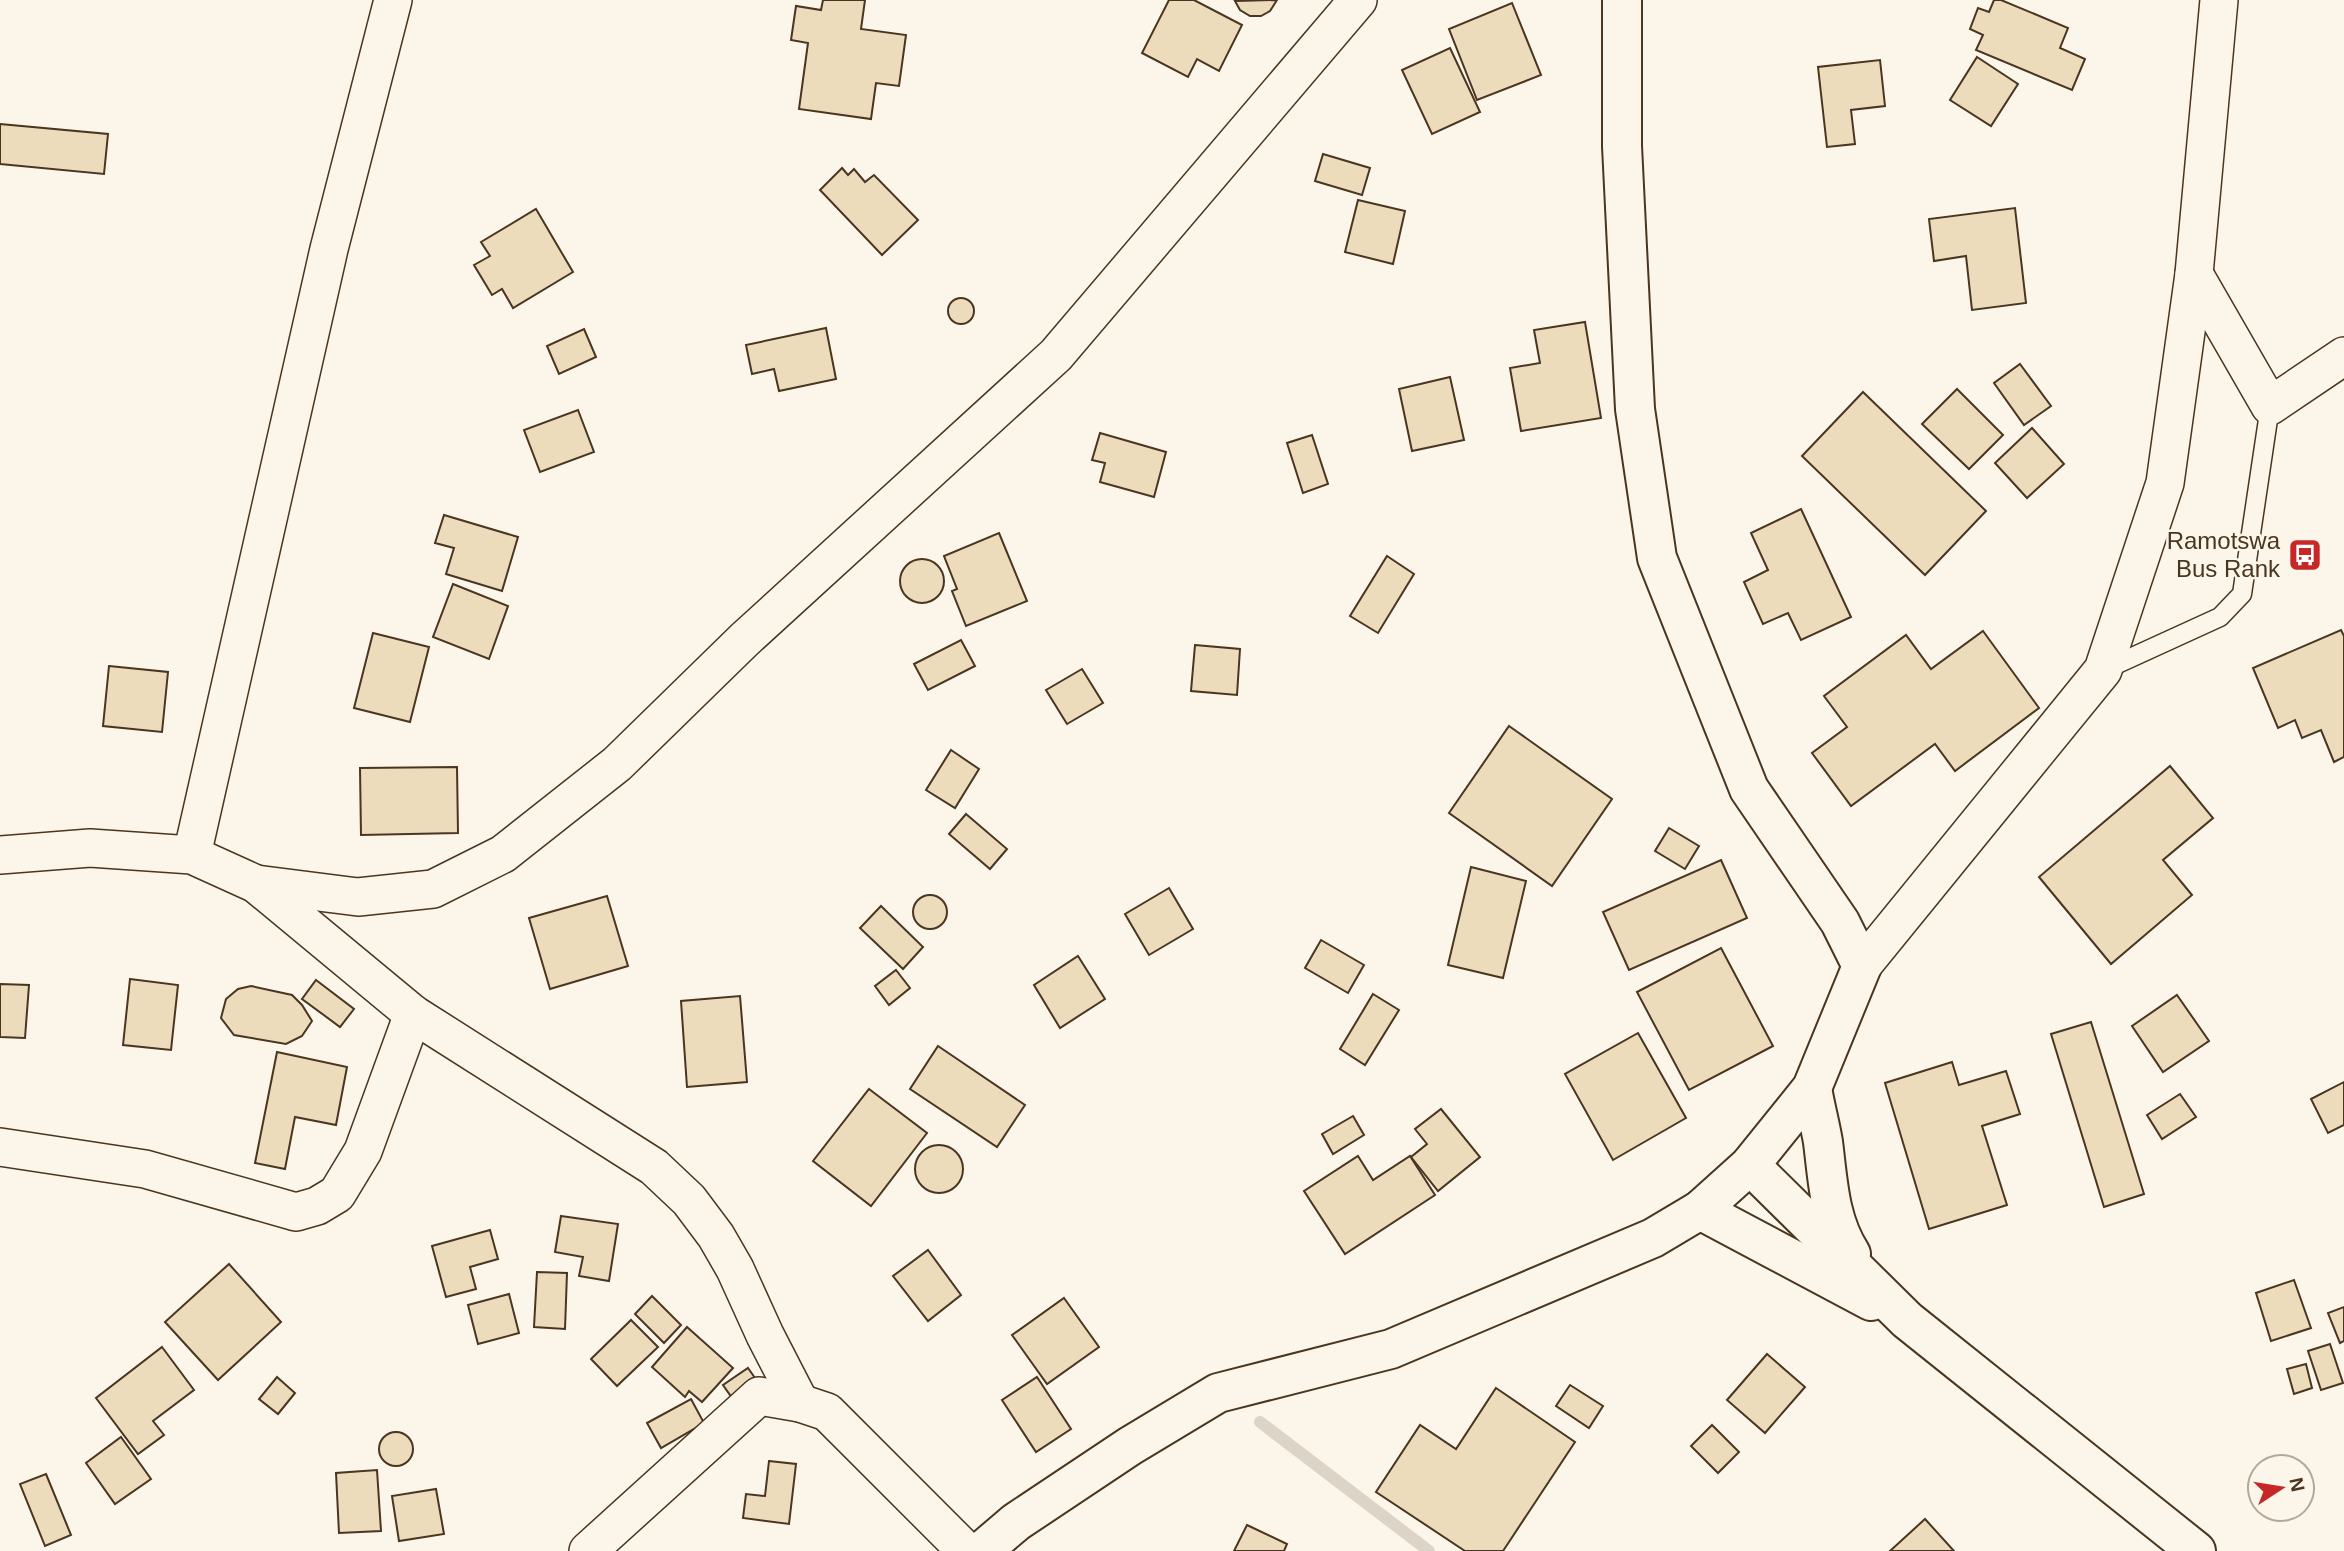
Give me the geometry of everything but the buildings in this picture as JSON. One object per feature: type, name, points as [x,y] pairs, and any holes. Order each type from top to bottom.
[{"type":"street","points":[[192,855],[329,249],[393,0]]},
{"type":"street","points":[[256,884],[358,897],[433,889],[503,854],[617,764],[744,640],[1056,355],[1358,0]]},
{"type":"street","points":[[1622,0],[1622,146],[1635,409],[1657,558],[1749,789],[1840,922],[1862,966]]},
{"type":"street","points":[[982,1551],[1016,1522],[1163,1425],[1218,1393],[1391,1349],[1653,1238],[1700,1210],[1750,1164],[1812,1088],[1862,966],[2103,670],[2165,483],[2194,274],[2219,0]]},
{"type":"street","points":[[2194,274],[2270,405],[2344,356]]},
{"type":"street","points":[[0,855],[90,848],[192,855],[256,884],[413,1014],[654,1167],[689,1200],[716,1236],[735,1269],[800,1403]]},
{"type":"street","points":[[0,1147],[145,1169],[296,1212],[317,1206],[337,1194],[363,1151],[413,1014]]},
{"type":"street","points":[[1812,1088],[1823,1140],[1828,1195],[1842,1240],[1869,1282]]},
{"type":"street","points":[[1750,1164],[1907,1320],[2196,1551]]},
{"type":"street","points":[[1700,1210],[1907,1320]]},
{"type":"street","points":[[588,1551],[760,1396],[800,1403],[827,1412],[966,1551]]},
{"type":"lane","points":[[2103,670],[2220,617],[2242,594],[2270,405]]},
{"type":"waterway","points":[[1260,1422],[1429,1551]]},
{"type":"place","name":"Ramotswa Bus Rank","points":[[2305,555]]}]
